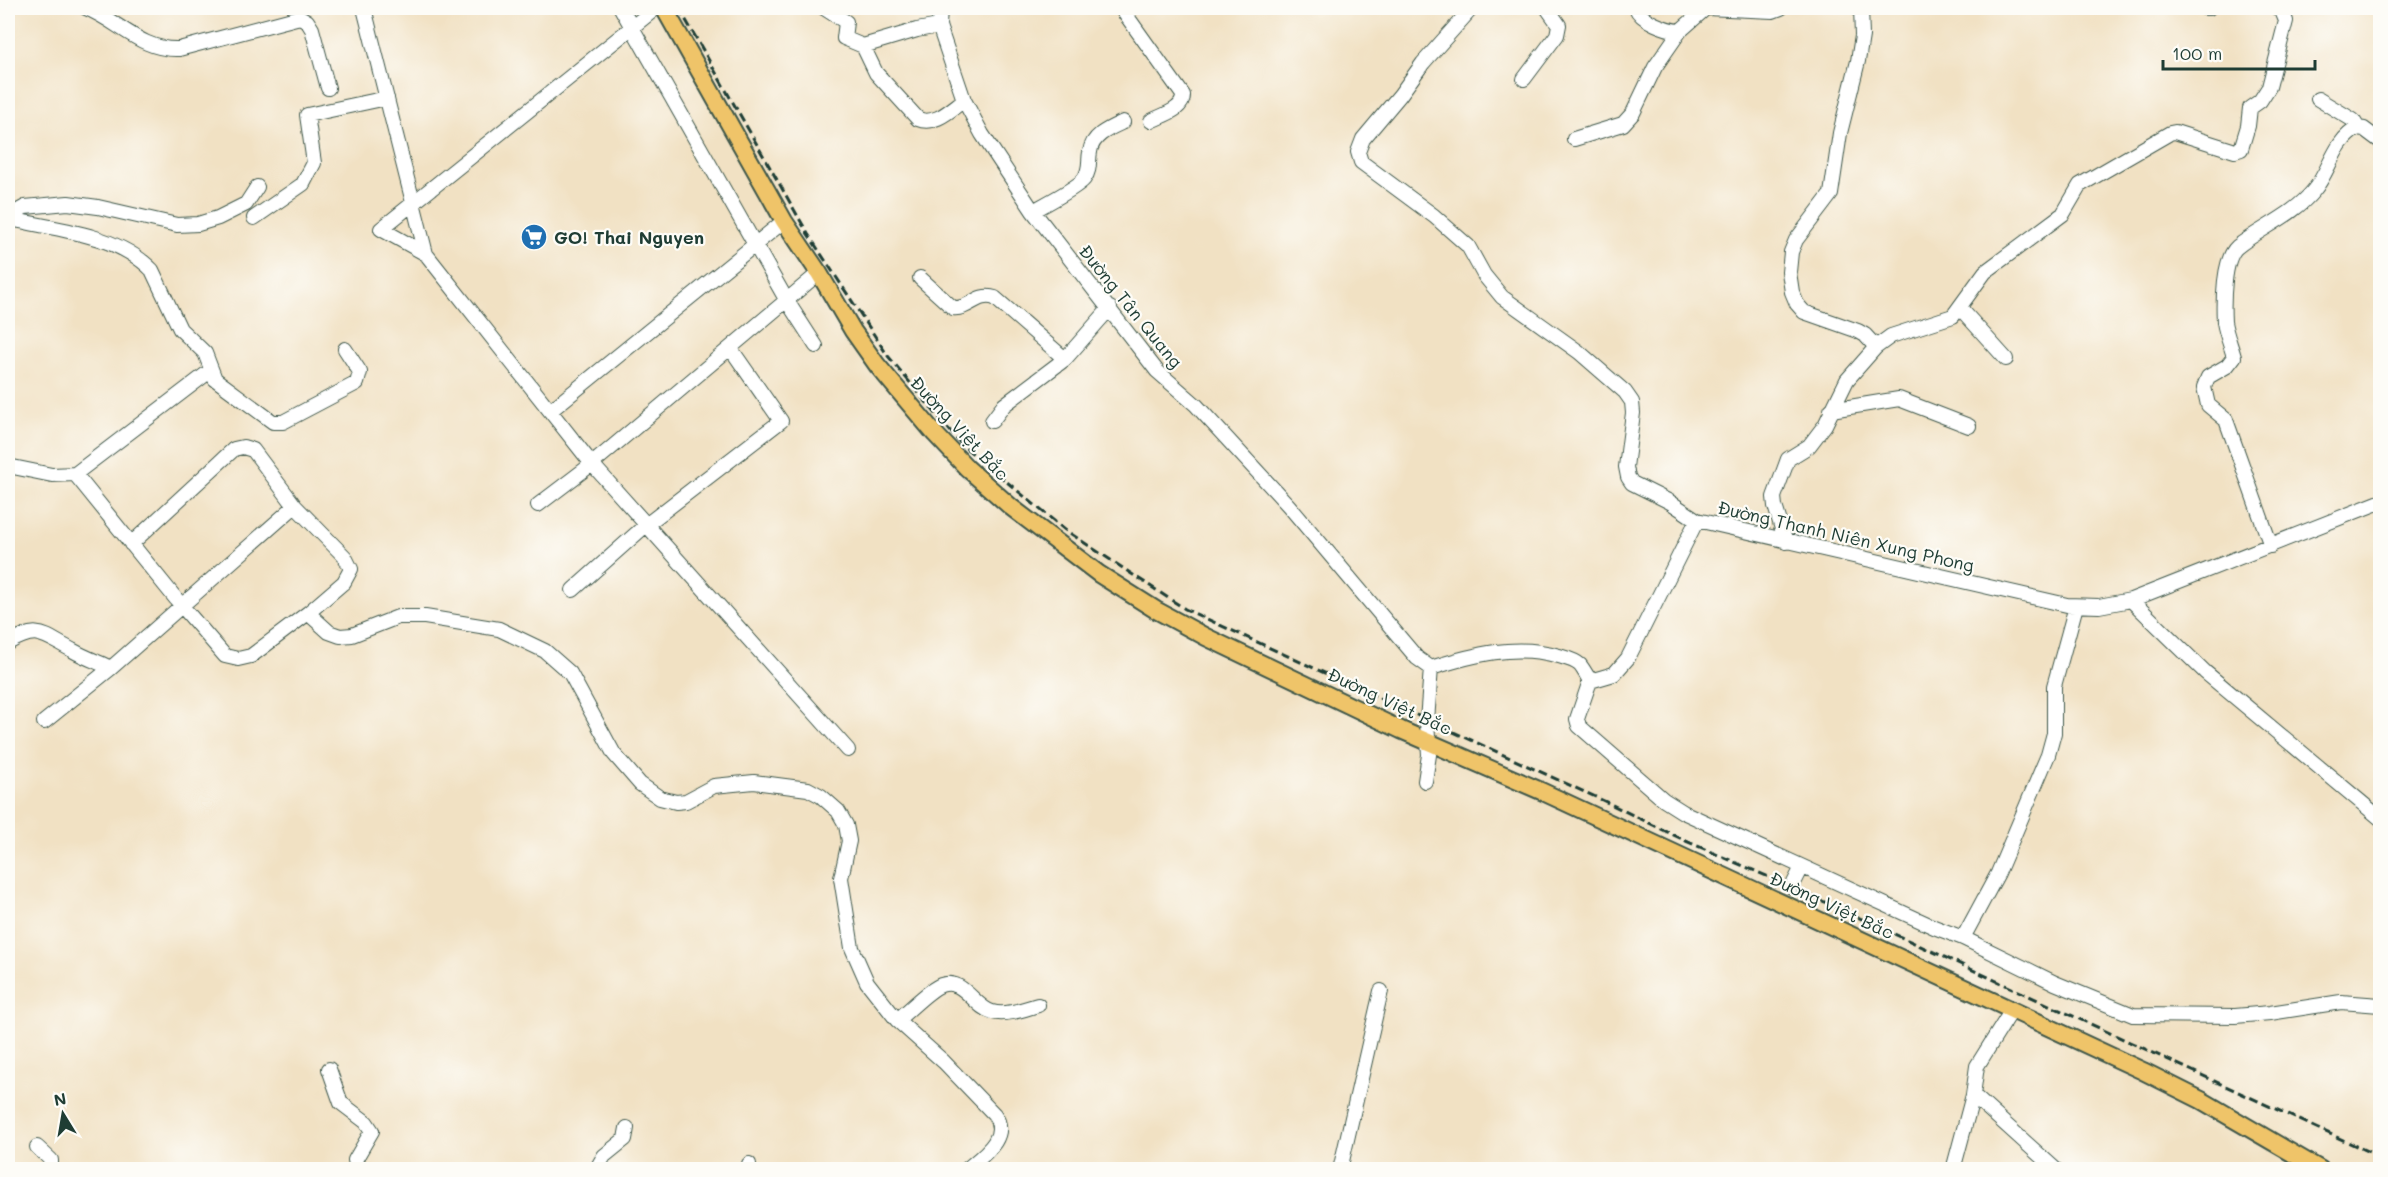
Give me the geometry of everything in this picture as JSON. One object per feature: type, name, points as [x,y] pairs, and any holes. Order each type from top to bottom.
[{"type":"main road","name":"Đường Việt Bắc","points":[[664,8],[784,221],[877,365],[967,468],[1051,539],[1108,580],[1206,637],[1428,741],[1541,790],[2143,1071],[2201,1100],[2320,1170]]},
{"type":"street","points":[[86,8],[145,44],[167,49],[179,49],[300,17],[312,28],[328,88]]},
{"type":"street","points":[[364,8],[426,254]]},
{"type":"street","points":[[621,8],[787,301],[816,346]]},
{"type":"street","points":[[656,8],[381,229],[426,254],[592,464],[848,750]]},
{"type":"street","points":[[824,8],[846,22],[844,38],[863,46],[939,26]]},
{"type":"street","name":"Đường Tân Quang","points":[[940,8],[939,26],[964,100],[982,134],[1033,211],[1157,371],[1189,398],[1289,506],[1417,658],[1431,668]]},
{"type":"street","points":[[1121,8],[1184,95],[1180,106],[1150,121]]},
{"type":"street","points":[[1472,8],[1423,63],[1400,96],[1363,139],[1358,152],[1361,162],[1434,216],[1468,246],[1484,274],[1502,297],[1579,352],[1625,392],[1632,402],[1634,413],[1626,467],[1628,477],[1632,483],[1670,502],[1697,520]]},
{"type":"street","points":[[1524,79],[1557,35],[1558,25],[1547,8]]},
{"type":"street","points":[[1636,8],[1642,16],[1672,30],[1680,31]]},
{"type":"street","points":[[1574,139],[1623,124],[1633,113],[1655,67],[1680,31],[1706,8],[1773,11],[1781,8]]},
{"type":"street","points":[[1861,8],[1862,36],[1858,61],[1840,133],[1831,194],[1796,240],[1791,252],[1789,272],[1792,292],[1797,304],[1804,312],[1865,335],[1876,347]]},
{"type":"street","points":[[1786,542],[1774,497],[1788,459],[1809,446],[1824,425],[1847,380],[1876,347],[1891,336],[1953,316],[1961,309],[1985,272],[2063,214],[2080,185],[2170,133],[2175,132],[2235,151],[2241,149],[2248,126],[2250,108],[2260,101],[2271,83],[2286,21],[2282,11],[2277,8]]},
{"type":"street","points":[[863,46],[876,73],[918,119],[927,123],[934,121],[964,100]]},
{"type":"street","points":[[254,218],[303,183],[314,163],[307,115],[387,98]]},
{"type":"street","points":[[2318,99],[2353,120],[2358,128]]},
{"type":"street","points":[[1033,211],[1083,180],[1090,166],[1090,151],[1094,140],[1105,131],[1123,122]]},
{"type":"street","points":[[2271,546],[2226,420],[2210,409],[2204,387],[2208,377],[2228,366],[2234,357],[2224,322],[2228,259],[2237,248],[2290,214],[2315,189],[2342,142],[2352,131],[2358,128],[2364,129],[2380,141]]},
{"type":"street","points":[[257,187],[246,204],[240,208],[198,224],[177,225],[98,207],[68,203],[25,207],[16,212],[9,221],[104,241],[133,255],[147,265],[157,279],[182,333],[205,353],[210,371],[219,384],[273,422],[278,423],[357,383],[360,372],[345,349]]},
{"type":"street","points":[[550,411],[784,221]]},
{"type":"street","points":[[538,505],[592,464],[819,273]]},
{"type":"street","points":[[920,278],[953,308],[962,308],[980,297],[995,298],[1065,359]]},
{"type":"street","points":[[992,421],[1005,405],[1065,359],[1110,308]]},
{"type":"street","points":[[1961,309],[2006,359]]},
{"type":"street","points":[[573,590],[646,525],[782,421],[731,349]]},
{"type":"street","points":[[8,466],[52,475],[75,474],[210,371]]},
{"type":"street","points":[[1832,410],[1899,399],[1969,426]]},
{"type":"street","points":[[75,474],[131,544],[181,605],[225,656],[238,659],[250,656],[308,613],[344,582],[351,569],[345,557],[295,506],[253,450],[239,448],[131,544]]},
{"type":"street","name":"Đường Thanh Niên Xung Phong","points":[[1590,681],[1614,674],[1628,658],[1697,520],[2076,606],[2099,606],[2131,600],[2380,502]]},
{"type":"street","points":[[44,722],[111,668],[295,506]]},
{"type":"street","points":[[2131,600],[2205,672],[2380,818]]},
{"type":"street","points":[[1963,938],[1998,873],[2048,755],[2054,733],[2054,686],[2076,606]]},
{"type":"street","points":[[308,613],[329,632],[340,636],[352,635],[399,617],[425,617],[499,629],[545,651],[570,673],[614,754],[640,784],[660,798],[676,802],[686,801],[714,786],[754,783],[808,789],[821,796],[842,816],[848,835],[841,878],[852,948],[867,982],[897,1020],[944,1062],[997,1118],[999,1123],[996,1141],[966,1170]]},
{"type":"street","points":[[8,643],[29,633],[40,633],[111,668]]},
{"type":"street","points":[[1425,781],[1429,755],[1427,721],[1431,668],[1462,658],[1513,650],[1539,650],[1579,664],[1590,681],[1577,719],[1579,726],[1673,806],[1802,867],[1963,938],[2055,983],[2133,1015],[2235,1016],[2332,1003],[2380,1005]]},
{"type":"street","points":[[1792,887],[1802,867]]},
{"type":"street","points":[[897,1020],[937,987],[946,984],[959,987],[992,1012],[1016,1011],[1038,1005]]},
{"type":"street","points":[[1340,1170],[1381,990]]},
{"type":"street","points":[[1953,1170],[1973,1095],[1977,1066],[2012,1010]]},
{"type":"street","points":[[329,1069],[341,1102],[366,1122],[372,1131],[355,1160],[361,1170]]},
{"type":"street","points":[[1973,1095],[2056,1170]]},
{"type":"street","points":[[596,1170],[604,1156],[625,1139],[627,1128]]},
{"type":"street","points":[[37,1147],[51,1160],[51,1170]]},
{"type":"railway","points":[[679,8],[808,234],[888,356],[961,444],[1065,530],[1185,609],[1602,800],[1686,841],[1792,887],[2380,1157]]},
{"type":"place","name":"GO! Thai Nguyen","points":[[534,237]]}]
